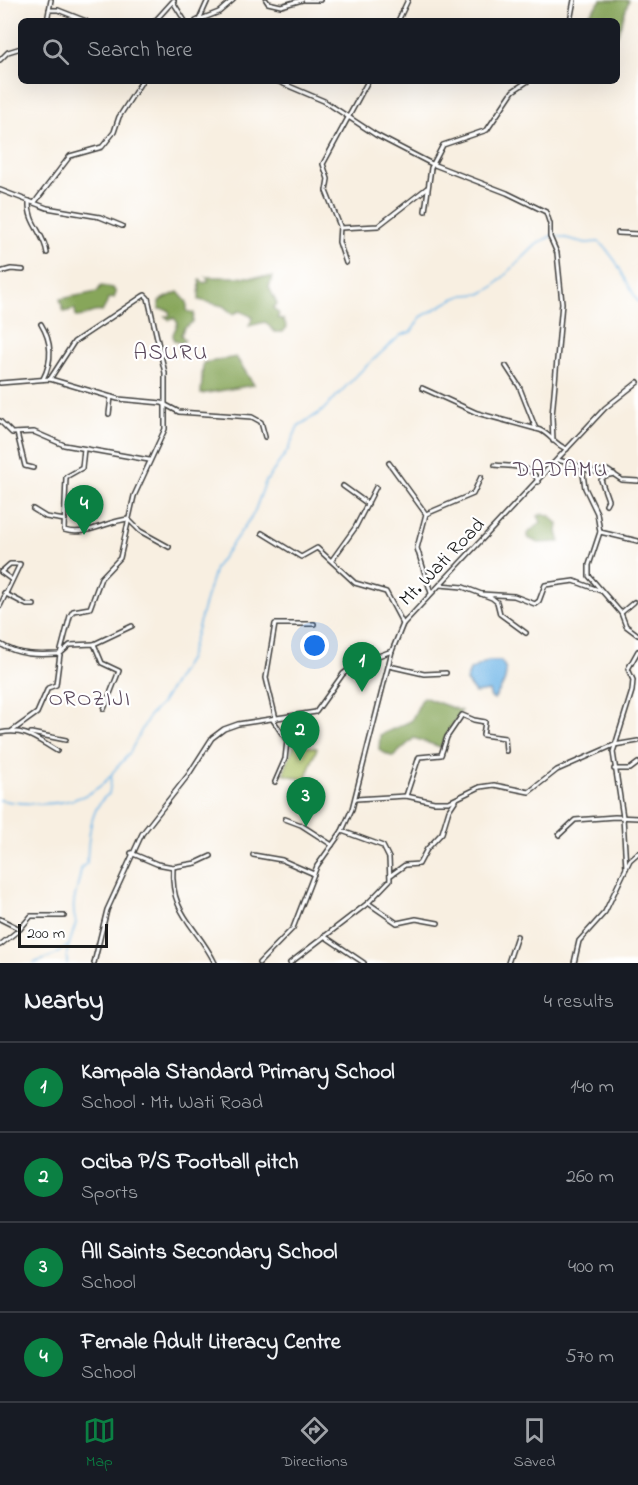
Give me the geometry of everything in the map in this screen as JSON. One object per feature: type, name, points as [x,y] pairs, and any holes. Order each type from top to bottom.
[{"type":"street","points":[[48,18],[51,0]]},
{"type":"street","points":[[199,18],[208,0]]},
{"type":"street","points":[[205,18],[219,12],[233,0]]},
{"type":"street","points":[[266,0],[279,6],[303,0],[320,0]]},
{"type":"street","points":[[399,18],[408,0]]},
{"type":"street","points":[[571,18],[574,0]]},
{"type":"street","points":[[158,18],[173,1],[183,18]]},
{"type":"street","points":[[49,10],[58,10],[78,18]]},
{"type":"street","points":[[0,60],[8,52],[18,49]]},
{"type":"street","points":[[35,202],[70,156],[102,147],[114,132],[119,117],[140,84]]},
{"type":"street","points":[[284,84],[324,101],[397,147],[432,164],[494,187],[546,212],[550,224],[550,237],[557,253],[562,303],[552,416],[553,441]]},
{"type":"street","points":[[346,263],[339,242],[340,228],[326,191],[328,179],[323,164],[366,84]]},
{"type":"street","points":[[425,211],[432,164],[444,144],[487,130],[515,89],[523,84]]},
{"type":"street","points":[[340,228],[378,226],[428,187]]},
{"type":"street","points":[[0,190],[60,211],[100,217],[122,226]]},
{"type":"street","points":[[29,201],[30,218],[47,253]]},
{"type":"street","points":[[618,233],[638,234]]},
{"type":"street","points":[[0,272],[6,269],[23,270]]},
{"type":"street","points":[[0,733],[12,730],[37,713],[48,688],[56,685],[60,654],[70,616],[73,611],[90,608],[101,578],[120,558],[134,496],[165,429],[166,382],[150,301],[145,295],[74,342],[50,380]]},
{"type":"street","points":[[41,324],[50,344],[50,364],[43,379]]},
{"type":"street","points":[[506,366],[520,390],[536,429]]},
{"type":"street","points":[[0,383],[43,379],[73,384],[111,397],[166,405],[179,412],[257,418],[263,425],[265,437]]},
{"type":"street","name":"Mt. Wati Road","points":[[259,963],[293,928],[314,874],[342,831],[356,800],[392,651],[403,624],[605,408],[638,382]]},
{"type":"street","points":[[422,388],[477,413],[548,434],[553,441],[567,449]]},
{"type":"street","points":[[109,414],[111,397]]},
{"type":"street","points":[[0,421],[8,432],[34,432],[59,443],[149,460]]},
{"type":"street","points":[[18,433],[25,466],[33,468]]},
{"type":"street","points":[[84,449],[82,468],[66,477],[64,530],[78,532],[128,519]]},
{"type":"street","points":[[558,460],[591,472],[607,470],[622,480],[638,481]]},
{"type":"street","points":[[389,463],[426,514]]},
{"type":"street","points":[[495,465],[528,469],[535,474],[538,482]]},
{"type":"street","points":[[582,467],[585,488],[597,513],[600,532],[588,570],[590,579],[607,594],[621,613],[624,624],[638,635]]},
{"type":"street","points":[[606,504],[608,500],[602,480],[605,476],[614,474]]},
{"type":"street","points":[[426,514],[473,494],[481,477]]},
{"type":"street","points":[[343,486],[368,504]]},
{"type":"street","points":[[332,560],[355,528],[376,487]]},
{"type":"street","points":[[33,508],[46,517],[65,520]]},
{"type":"street","points":[[426,514],[417,548],[431,592]]},
{"type":"street","points":[[128,519],[140,531],[169,548]]},
{"type":"street","points":[[600,532],[638,541]]},
{"type":"street","points":[[262,533],[301,557],[317,548],[354,583],[386,592],[403,624]]},
{"type":"street","points":[[0,606],[4,593],[12,580],[20,564],[10,564],[0,572],[12,580]]},
{"type":"street","points":[[482,594],[514,596],[534,604],[539,601],[545,585],[571,580],[607,594]]},
{"type":"street","points":[[440,585],[456,585],[496,601],[500,614],[526,633]]},
{"type":"street","points":[[4,593],[27,605],[34,605]]},
{"type":"street","points":[[621,613],[634,602]]},
{"type":"street","points":[[275,782],[285,759],[287,741],[274,719],[266,678],[275,624],[314,624]]},
{"type":"street","points":[[0,644],[13,652],[60,654],[70,645],[93,644],[132,626]]},
{"type":"street","points":[[93,644],[102,663],[119,671],[104,709]]},
{"type":"street","points":[[94,963],[106,910],[131,853],[146,826],[184,781],[218,733],[238,724],[316,712],[343,674],[356,664],[392,651]]},
{"type":"street","points":[[356,800],[406,796],[434,802],[455,801],[485,786],[502,786],[529,792],[557,770],[611,750],[632,694],[633,680],[628,669],[638,651]]},
{"type":"street","points":[[389,666],[424,674],[446,673]]},
{"type":"street","points":[[633,680],[638,682]]},
{"type":"street","points":[[406,796],[419,757],[441,755],[447,737],[462,715],[485,722],[483,735],[505,738],[506,752]]},
{"type":"street","points":[[12,730],[66,740]]},
{"type":"street","points":[[29,733],[57,751]]},
{"type":"street","points":[[614,745],[638,741]]},
{"type":"street","points":[[611,750],[623,817],[626,868]]},
{"type":"street","points":[[614,769],[630,769],[638,764]]},
{"type":"street","points":[[290,963],[368,903],[387,884],[391,875],[405,865],[419,864],[427,849],[442,833],[455,801]]},
{"type":"street","points":[[559,835],[575,820],[638,818]]},
{"type":"street","points":[[285,819],[301,825],[332,845]]},
{"type":"street","points":[[342,831],[383,846],[387,852],[391,875]]},
{"type":"street","points":[[131,853],[157,864],[173,867],[196,863],[211,856]]},
{"type":"street","points":[[574,963],[579,941],[605,912],[626,868],[638,853]]},
{"type":"street","points":[[254,855],[282,860],[314,874]]},
{"type":"street","points":[[173,867],[174,897],[186,920],[205,942],[215,963]]},
{"type":"street","points":[[368,903],[397,923],[416,919],[438,923]]},
{"type":"street","points":[[0,945],[31,916],[64,916]]},
{"type":"street","points":[[0,919],[20,928]]},
{"type":"street","points":[[324,936],[364,963]]},
{"type":"street","points":[[508,963],[517,936]]},
{"type":"green space","points":[[601,0],[629,0],[620,27],[620,18],[586,18]]},
{"type":"green space","points":[[206,277],[273,277],[269,287],[277,304],[273,308],[279,314],[277,318],[283,319],[287,327],[283,332],[275,332],[265,322],[249,326],[253,317],[240,311],[233,314],[223,306],[199,300],[200,280],[204,283],[209,281]]},
{"type":"green space","points":[[101,286],[113,288],[116,293],[114,298],[107,299],[102,312],[76,317],[75,309],[64,312],[60,299],[97,292]]},
{"type":"green space","points":[[178,292],[187,302],[187,311],[194,313],[193,322],[184,328],[181,335],[185,340],[182,343],[174,341],[173,334],[178,323],[174,318],[170,320],[165,316],[170,316],[169,310],[159,309],[159,301]]},
{"type":"green space","points":[[236,357],[254,385],[201,394],[203,363]]},
{"type":"green space","points":[[542,514],[550,516],[558,524],[557,532],[560,542],[538,543],[528,538],[527,534],[541,522],[538,516]]},
{"type":"green space","points":[[423,697],[461,711],[440,747],[414,738],[393,757],[379,750],[380,735],[411,721]]},
{"type":"green space","points":[[295,743],[317,748],[305,780],[283,774]]},
{"type":"water","points":[[488,661],[501,661],[506,670],[503,685],[494,699],[491,698],[489,691],[475,693],[466,681],[470,670]]},
{"type":"waterway","points":[[67,963],[67,951],[76,923],[75,896],[81,868],[87,863],[91,826],[97,807],[109,794],[112,773],[129,754],[149,716],[161,704],[189,658],[215,568],[254,513],[265,483],[288,450],[298,426],[321,412],[363,369],[401,335],[411,332],[421,317],[453,299],[464,295],[480,294],[492,288],[538,243],[553,235],[586,243],[599,242],[616,262],[638,302]]},
{"type":"waterway","points":[[0,800],[46,804],[75,799],[101,785],[112,774]]},
{"type":"waterway","points":[[34,963],[55,955],[67,946]]},
{"type":"place","name":"Female Adult Literacy Centre","points":[[84,535]]},
{"type":"place","name":"Kampala Standard Primary School","points":[[362,692]]},
{"type":"place","name":"Ociba P/S Football pitch","points":[[300,761]]},
{"type":"place","name":"All Saints Secondary School","points":[[306,827]]},
{"type":"district","name":"ASURU","points":[[171,351]]},
{"type":"district","name":"DADAMU","points":[[561,468]]},
{"type":"district","name":"OROZIJI","points":[[90,697]]}]
